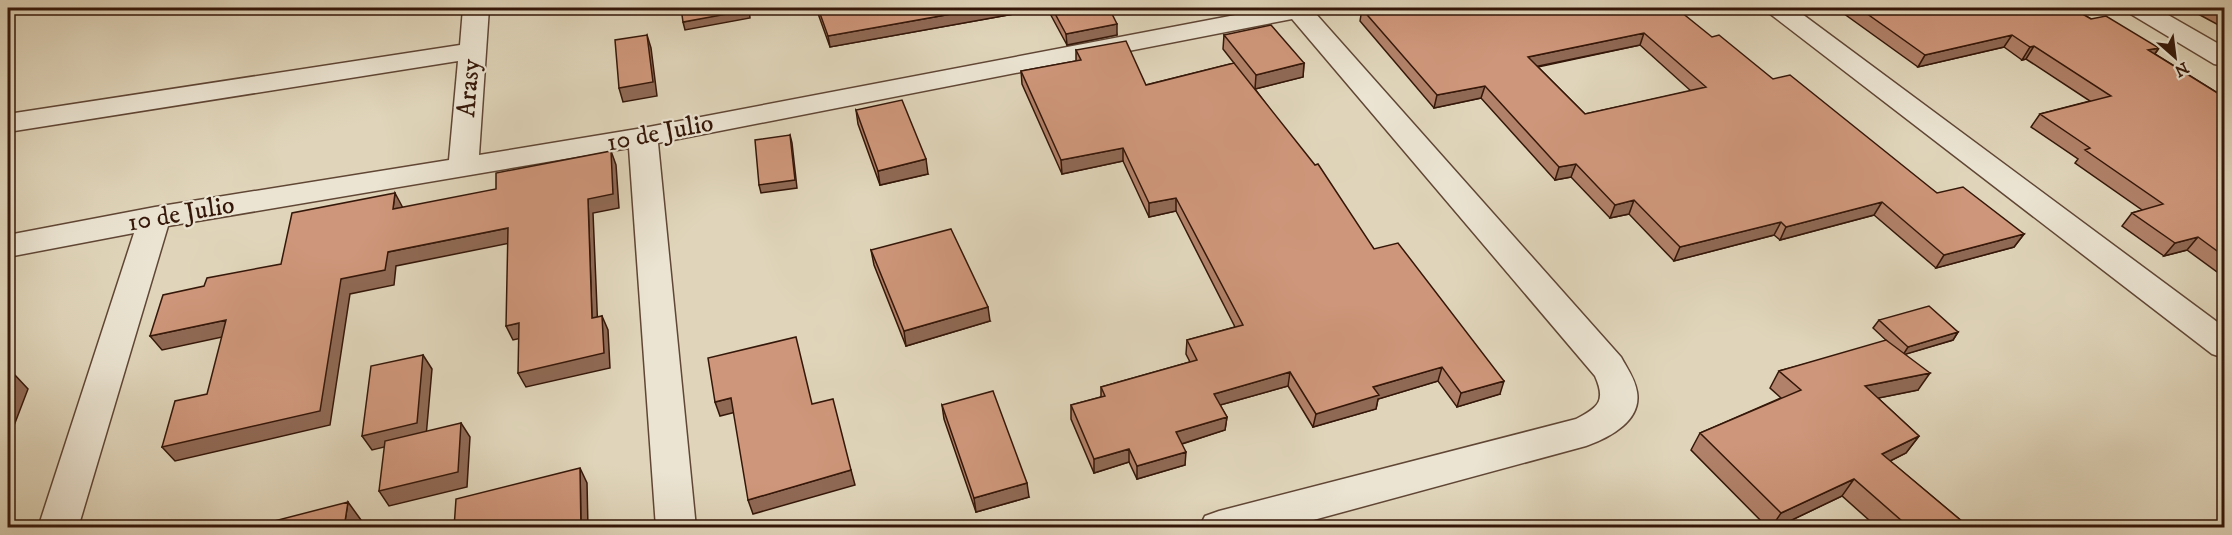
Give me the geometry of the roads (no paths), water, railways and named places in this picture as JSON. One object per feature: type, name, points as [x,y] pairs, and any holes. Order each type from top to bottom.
[{"type":"street","name":"Arasy","points":[[463,168],[476,8]]},
{"type":"street","points":[[1219,528],[1586,431],[1607,421],[1618,406],[1620,386],[1608,367],[1301,8]]},
{"type":"street","name":"10 de Julio","points":[[8,246],[155,218],[643,137],[1301,8]]},
{"type":"street","points":[[1778,8],[2224,345]]},
{"type":"street","points":[[2138,8],[2224,58]]},
{"type":"street","points":[[8,123],[472,51]]},
{"type":"street","points":[[643,137],[676,528]]},
{"type":"street","points":[[58,528],[155,218]]}]
